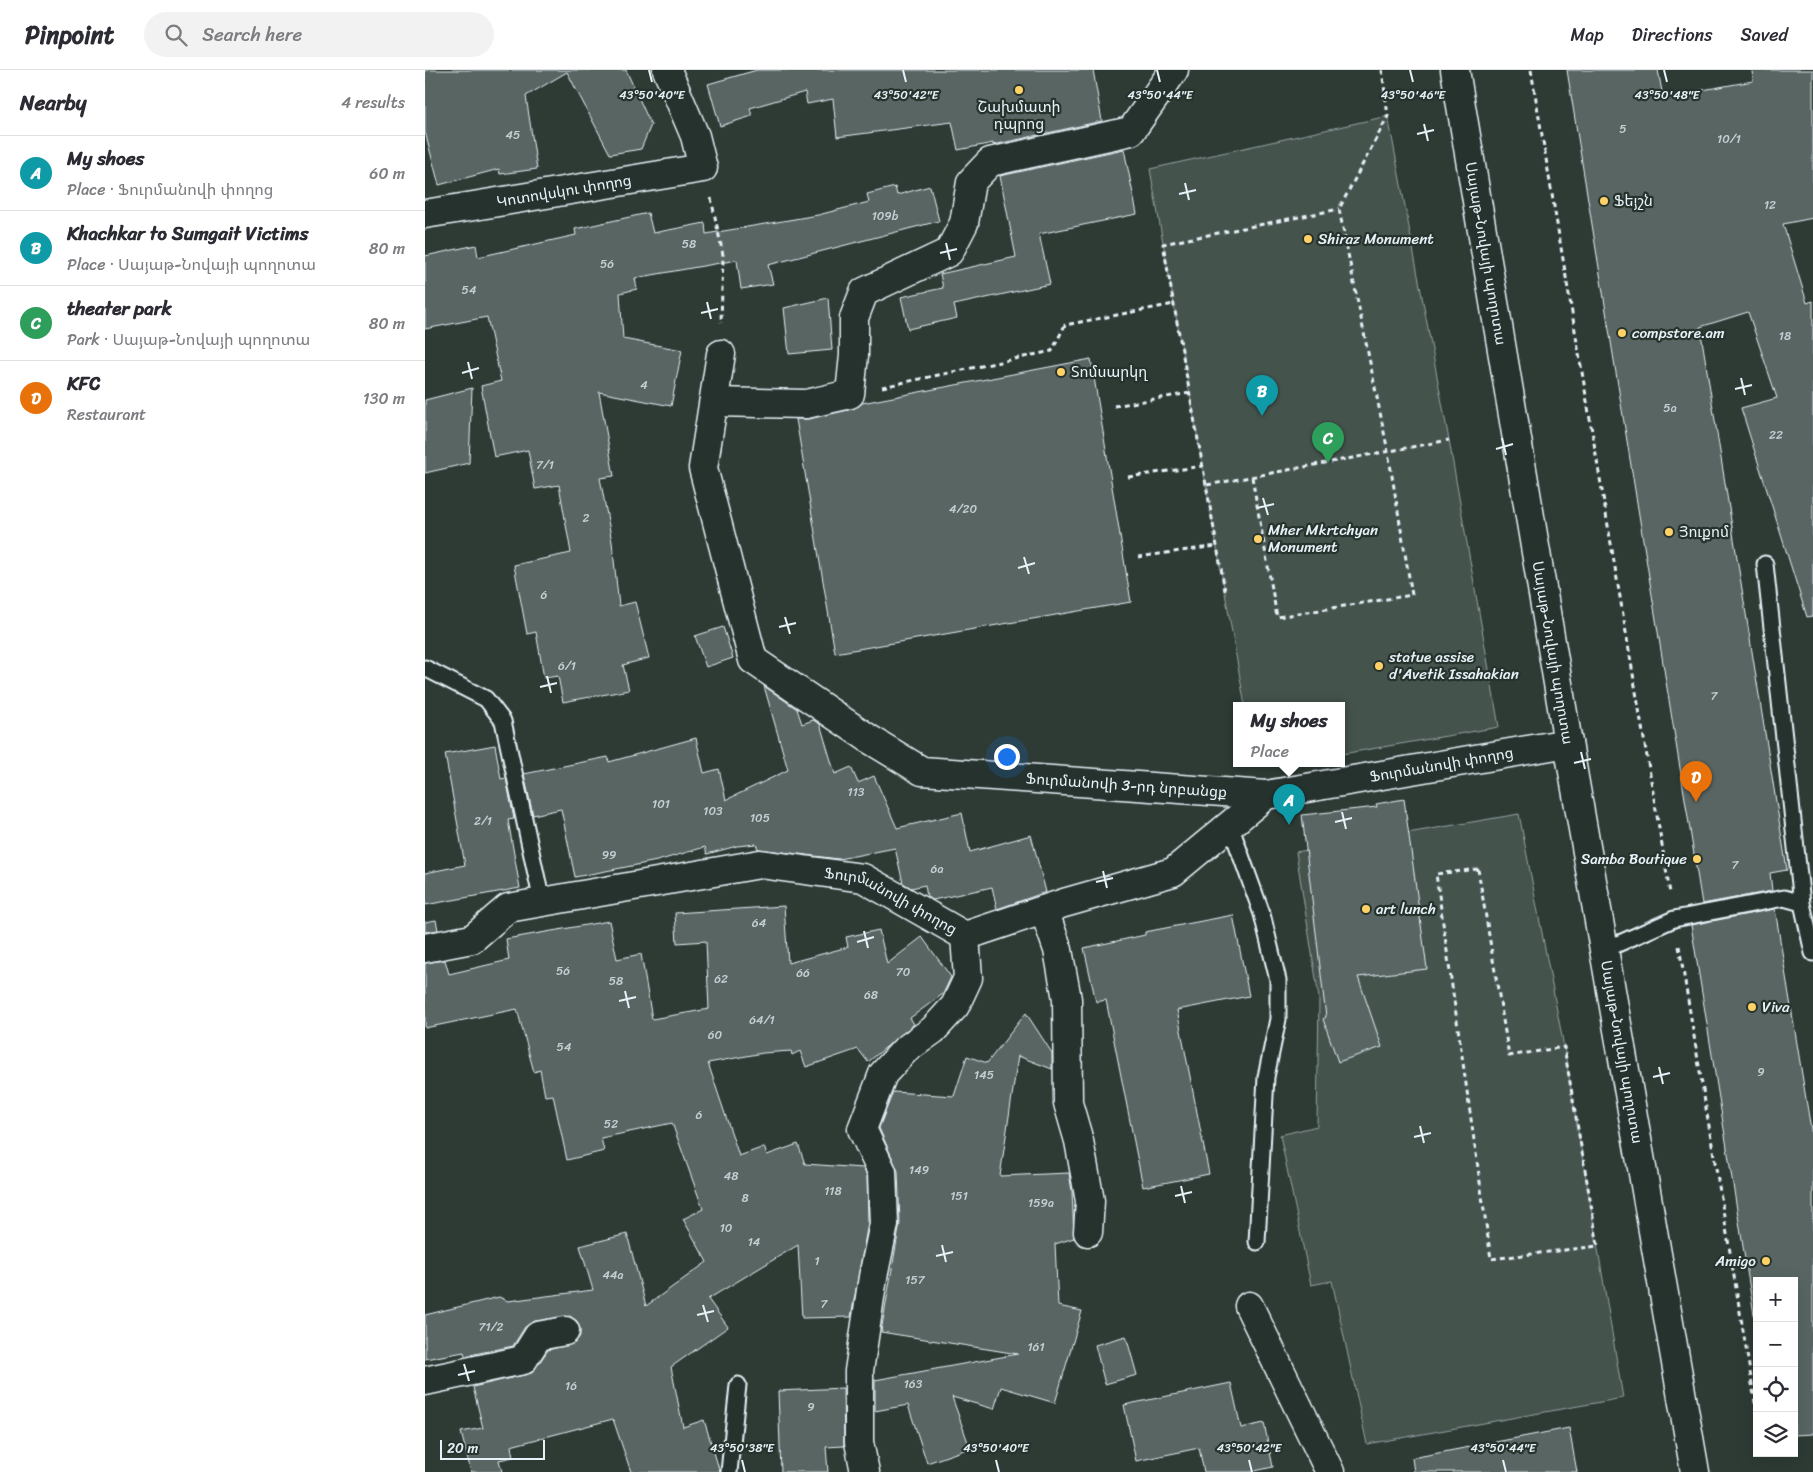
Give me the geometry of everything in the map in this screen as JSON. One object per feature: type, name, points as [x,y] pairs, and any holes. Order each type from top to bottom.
[{"type":"main road","name":"Կոտովսկու փողոց","points":[[425,214],[703,168],[695,136],[667,70]]},
{"type":"main road","points":[[714,402],[806,404],[850,394],[854,355],[854,318],[864,292],[949,252],[964,223],[971,182],[990,162],[1131,131],[1174,70]]},
{"type":"main road","name":"Սայաթ-Նովայի պողոտա","points":[[1455,70],[1568,743],[1695,1472]]},
{"type":"main road","name":"Ֆուրմանովի 3-րդ նրբանցք","points":[[721,354],[703,468],[753,660],[871,740],[922,771],[1266,795]]},
{"type":"main road","name":"Ֆուրմանովի փողոց","points":[[425,948],[472,939],[508,908],[760,864],[863,878],[965,936],[1044,910],[1173,872],[1266,795],[1568,743]]},
{"type":"main road","points":[[1044,910],[1058,950],[1067,999],[1068,1102],[1079,1141],[1090,1201],[1089,1232]]},
{"type":"main road","points":[[865,1472],[859,1442],[859,1372],[873,1277],[884,1224],[882,1172],[862,1129],[883,1074],[905,1050],[933,1030],[955,1006],[968,978],[965,936]]},
{"type":"main road","points":[[1249,1306],[1330,1472]]},
{"type":"main road","points":[[425,1381],[523,1360],[538,1336],[565,1331]]},
{"type":"lane","points":[[1765,564],[1802,903],[1813,954]]},
{"type":"lane","points":[[425,668],[486,699],[503,721],[542,902]]},
{"type":"lane","points":[[1230,825],[1262,914],[1278,980],[1278,1019],[1266,1077],[1257,1242]]},
{"type":"lane","points":[[1604,950],[1674,920],[1784,898],[1802,903]]},
{"type":"lane","points":[[729,1472],[738,1385]]},
{"type":"path","points":[[1253,477],[1277,617],[1412,595],[1388,452],[1339,209],[1388,116],[1382,70]]},
{"type":"path","points":[[1531,70],[1757,1412]]},
{"type":"path","points":[[1225,591],[1163,244],[1339,209]]},
{"type":"path","points":[[716,216],[723,255],[721,354]]},
{"type":"path","points":[[850,394],[1052,351],[1065,325],[1174,304]]},
{"type":"path","points":[[1114,406],[1190,393]]},
{"type":"path","points":[[1207,486],[1449,440]]},
{"type":"path","points":[[1128,477],[1203,466]]},
{"type":"path","points":[[1138,557],[1217,546]]},
{"type":"path","points":[[1478,869],[1509,1056],[1564,1047],[1597,1246],[1491,1259],[1435,874],[1478,869]]},
{"type":"shaded area","points":[[1388,116],[1449,440],[1499,727],[1345,753],[1345,702],[1244,702],[1150,169]]},
{"type":"shaded area","points":[[1519,814],[1564,1047],[1623,1398],[1367,1444],[1332,1281],[1311,1285],[1280,1135],[1317,1126],[1319,998],[1296,852]]},
{"type":"building","points":[[425,70],[626,70],[651,125],[641,149],[610,154],[567,72],[526,96],[537,169],[500,174],[499,169],[439,185],[425,132]]},
{"type":"building","points":[[757,70],[1093,70],[1102,121],[993,145],[993,143],[958,150],[952,122],[837,137],[833,99],[807,104],[805,92],[750,108],[752,116],[720,126],[708,84]]},
{"type":"building","points":[[1567,70],[1658,70],[1663,97],[1753,81],[1752,70],[1813,70],[1813,218],[1783,224],[1807,303],[1813,301],[1813,616],[1807,617],[1741,408],[1777,398],[1748,312],[1700,327],[1787,870],[1770,873],[1772,891],[1702,904]]},
{"type":"building","points":[[1124,149],[1137,214],[1039,234],[1050,284],[954,305],[957,318],[908,329],[901,297],[943,288],[940,274],[1016,257],[1000,176]]},
{"type":"building","points":[[930,186],[939,221],[768,265],[773,284],[741,289],[737,260],[635,278],[637,289],[620,293],[623,339],[682,350],[671,406],[599,392],[614,476],[600,478],[612,542],[619,606],[635,602],[649,658],[623,665],[629,690],[563,702],[558,676],[544,678],[536,632],[527,634],[514,565],[571,553],[559,485],[535,489],[528,450],[494,457],[481,386],[501,381],[487,317],[425,329],[425,256],[476,245],[478,257],[576,235],[575,229],[648,213],[653,233],[705,223],[706,234],[818,215],[869,202],[867,194],[895,187],[897,195]]},
{"type":"building","points":[[828,298],[832,350],[789,354],[784,308]]},
{"type":"building","points":[[1091,359],[1131,602],[835,653],[796,419],[809,419],[853,409],[862,403]]},
{"type":"building","points":[[472,388],[469,463],[425,473],[425,400]]},
{"type":"building","points":[[723,627],[733,658],[706,667],[695,636]]},
{"type":"building","points":[[764,686],[797,709],[802,724],[813,720],[820,724],[835,774],[851,767],[858,783],[874,776],[897,828],[962,813],[970,852],[1031,835],[1046,892],[997,909],[992,887],[933,900],[927,897],[925,885],[911,888],[903,883],[895,848],[839,859],[758,849],[756,844],[737,846],[707,854],[705,847],[657,861],[575,877],[561,809],[533,815],[524,774],[608,757],[609,762],[696,738],[704,773],[719,769],[726,800],[788,770]]},
{"type":"building","points":[[495,745],[501,779],[506,778],[514,819],[508,820],[520,888],[425,905],[425,873],[465,865],[445,754]]},
{"type":"building","name":"art lunch","points":[[1404,799],[1427,969],[1358,977],[1382,1047],[1338,1062],[1323,1019],[1326,1017],[1302,815],[1377,807],[1376,804]]},
{"type":"building","points":[[784,906],[788,963],[848,947],[846,937],[879,930],[887,964],[922,937],[951,977],[943,994],[910,1018],[914,1024],[868,1062],[858,1049],[806,1067],[800,1051],[792,1055],[791,1051],[763,1053],[708,1063],[739,1156],[764,1147],[767,1155],[798,1144],[805,1164],[863,1168],[867,1176],[868,1223],[851,1317],[802,1318],[798,1245],[708,1299],[728,1327],[671,1367],[683,1427],[704,1420],[720,1472],[631,1472],[613,1419],[511,1446],[513,1457],[499,1460],[502,1472],[471,1472],[461,1432],[483,1428],[473,1387],[532,1373],[548,1350],[575,1343],[580,1336],[580,1328],[577,1321],[570,1316],[535,1321],[525,1327],[513,1346],[465,1356],[464,1352],[425,1359],[425,1315],[499,1297],[508,1301],[593,1290],[580,1246],[627,1234],[646,1306],[707,1262],[683,1219],[703,1209],[672,1123],[601,1138],[604,1151],[567,1160],[553,1095],[545,1096],[540,1070],[534,1072],[517,1009],[425,1028],[425,963],[445,960],[449,974],[509,960],[506,939],[609,921],[617,959],[641,954],[652,1019],[709,1009],[706,941],[677,943],[675,913]]},
{"type":"building","points":[[1775,909],[1813,1142],[1813,1434],[1798,1435],[1798,1277],[1753,1277],[1753,1308],[1691,925]]},
{"type":"building","points":[[1233,915],[1249,996],[1177,1010],[1209,1174],[1143,1187],[1106,1000],[1096,1002],[1084,948],[1145,935],[1145,932]]},
{"type":"building","points":[[436,920],[438,930],[425,932],[425,922]]},
{"type":"building","points":[[1026,1013],[1052,1053],[1052,1069],[1018,1056],[1000,1176],[1069,1173],[1072,1191],[1074,1238],[1055,1244],[1058,1306],[1082,1311],[1055,1403],[1001,1387],[994,1409],[952,1397],[970,1448],[927,1463],[908,1405],[875,1411],[875,1380],[1018,1354],[881,1332],[900,1223],[898,1171],[879,1128],[893,1092],[954,1096],[967,1056],[987,1063]]},
{"type":"building","points":[[1126,1336],[1137,1375],[1105,1384],[1095,1345]]},
{"type":"building","points":[[1231,1383],[1241,1428],[1264,1423],[1273,1467],[1250,1472],[1204,1472],[1199,1448],[1136,1461],[1124,1405]]},
{"type":"building","points":[[843,1388],[844,1446],[826,1447],[828,1472],[781,1472],[778,1391]]},
{"type":"building","points":[[1569,1428],[1577,1472],[1414,1472],[1412,1458]]},
{"type":"place","name":"Շախմատի դպրոց","points":[[1019,90]]},
{"type":"place","name":"Ֆեյշն","points":[[1604,201]]},
{"type":"place","name":"Shiraz Monument","points":[[1308,239]]},
{"type":"place","name":"compstore.am","points":[[1622,333]]},
{"type":"place","name":"Տոմսարկղ","points":[[1061,372]]},
{"type":"place","name":"Khachkar to Sumgait Victims","points":[[1262,416]]},
{"type":"place","name":"theater park","points":[[1328,463]]},
{"type":"place","name":"Յուքոմ","points":[[1669,532]]},
{"type":"place","name":"Mher Mkrtchyan Monument","points":[[1258,539]]},
{"type":"place","name":"statue assise d'Avetik Issahakian","points":[[1379,666]]},
{"type":"place","name":"KFC","points":[[1696,802]]},
{"type":"place","name":"My shoes","points":[[1289,825]]},
{"type":"place","name":"Samba Boutique","points":[[1697,859]]},
{"type":"place","name":"art lunch","points":[[1366,909]]},
{"type":"place","name":"Viva","points":[[1752,1007]]},
{"type":"place","name":"Amigo","points":[[1766,1261]]}]
